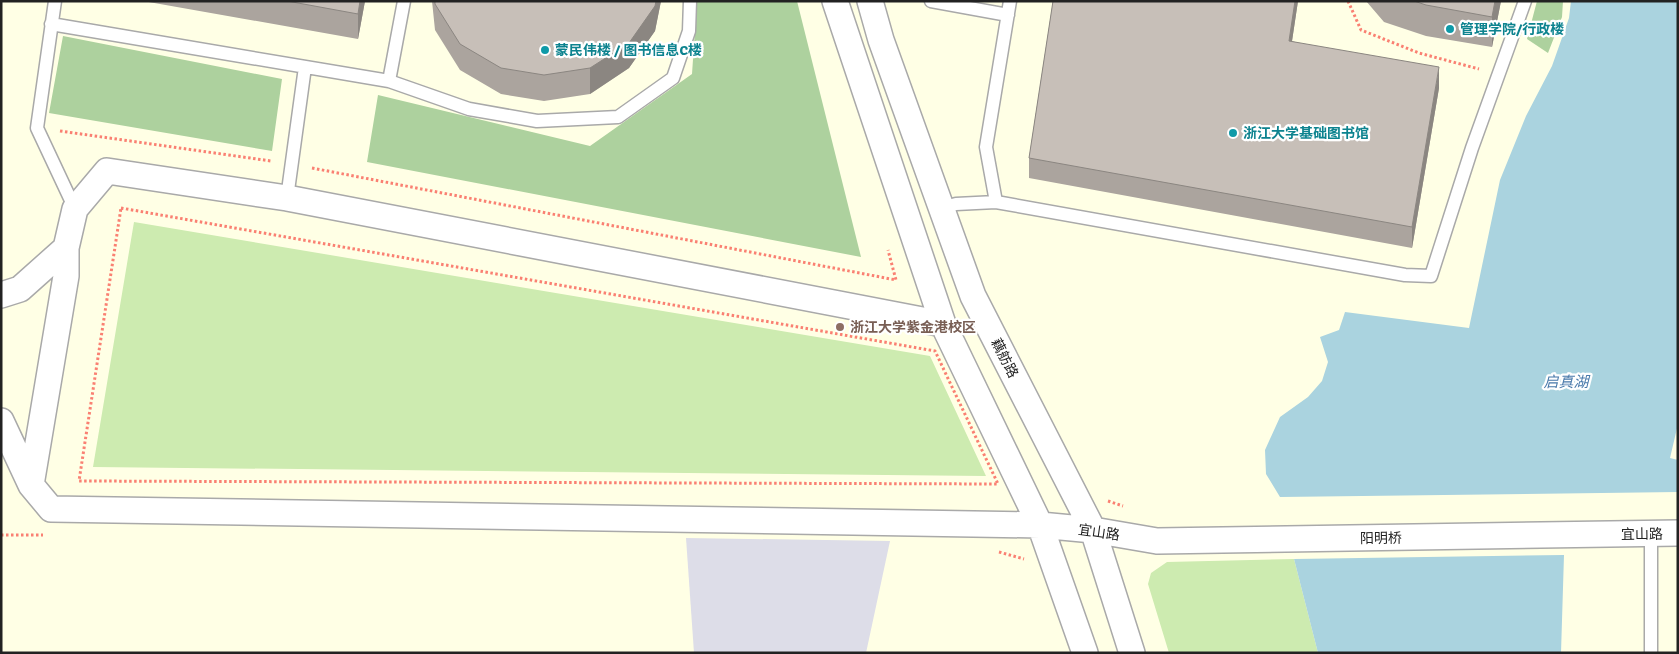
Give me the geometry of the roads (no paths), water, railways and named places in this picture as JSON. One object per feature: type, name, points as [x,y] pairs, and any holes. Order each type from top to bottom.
[{"type":"street","points":[[835,1],[943,324],[1040,525],[1085,653]]},
{"type":"street","name":"藕舫路","points":[[870,1],[881,40],[973,296],[1093,530],[1132,653]]},
{"type":"street","points":[[31,485],[66,276],[66,248],[75,209],[108,171],[287,198],[943,324]]},
{"type":"street","points":[[1,295],[20,289],[66,248]]},
{"type":"street","name":"宜山路","points":[[1,421],[31,485],[51,509],[1040,525],[1093,530],[1157,541]]},
{"type":"street","name":"宜山路","points":[[1606,534],[1678,533]]},
{"type":"street","name":"阳明桥","points":[[1157,541],[1606,534]]},
{"type":"lane","points":[[55,1],[37,128],[75,209]]},
{"type":"lane","points":[[389,81],[404,1]]},
{"type":"lane","points":[[51,24],[389,81],[469,109],[537,121],[618,117],[673,78],[689,31],[690,1]]},
{"type":"lane","points":[[931,1],[1008,15]]},
{"type":"lane","points":[[996,202],[986,147],[1010,1]]},
{"type":"lane","points":[[942,208],[956,204],[996,202],[1405,275],[1431,276],[1472,148],[1525,1]]},
{"type":"lane","points":[[287,198],[305,67]]},
{"type":"lane","points":[[1651,534],[1651,653]]},
{"type":"water","name":"启真湖","points":[[1571,1],[1678,1],[1678,424],[1670,458],[1678,460],[1678,492],[1280,497],[1266,474],[1265,450],[1280,417],[1308,397],[1322,381],[1328,362],[1320,337],[1339,330],[1345,312],[1469,328],[1500,180],[1526,116],[1552,66],[1569,18]]},
{"type":"water","points":[[1564,555],[1561,653],[1318,653],[1294,559]]},
{"type":"place","name":"管理学院/行政楼","points":[[1450,29]]},
{"type":"place","name":"蒙民伟楼 / 图书信息C楼","points":[[545,50]]},
{"type":"place","name":"浙江大学基础图书馆","points":[[1233,133]]},
{"type":"place","name":"浙江大学紫金港校区","points":[[840,327]]}]
